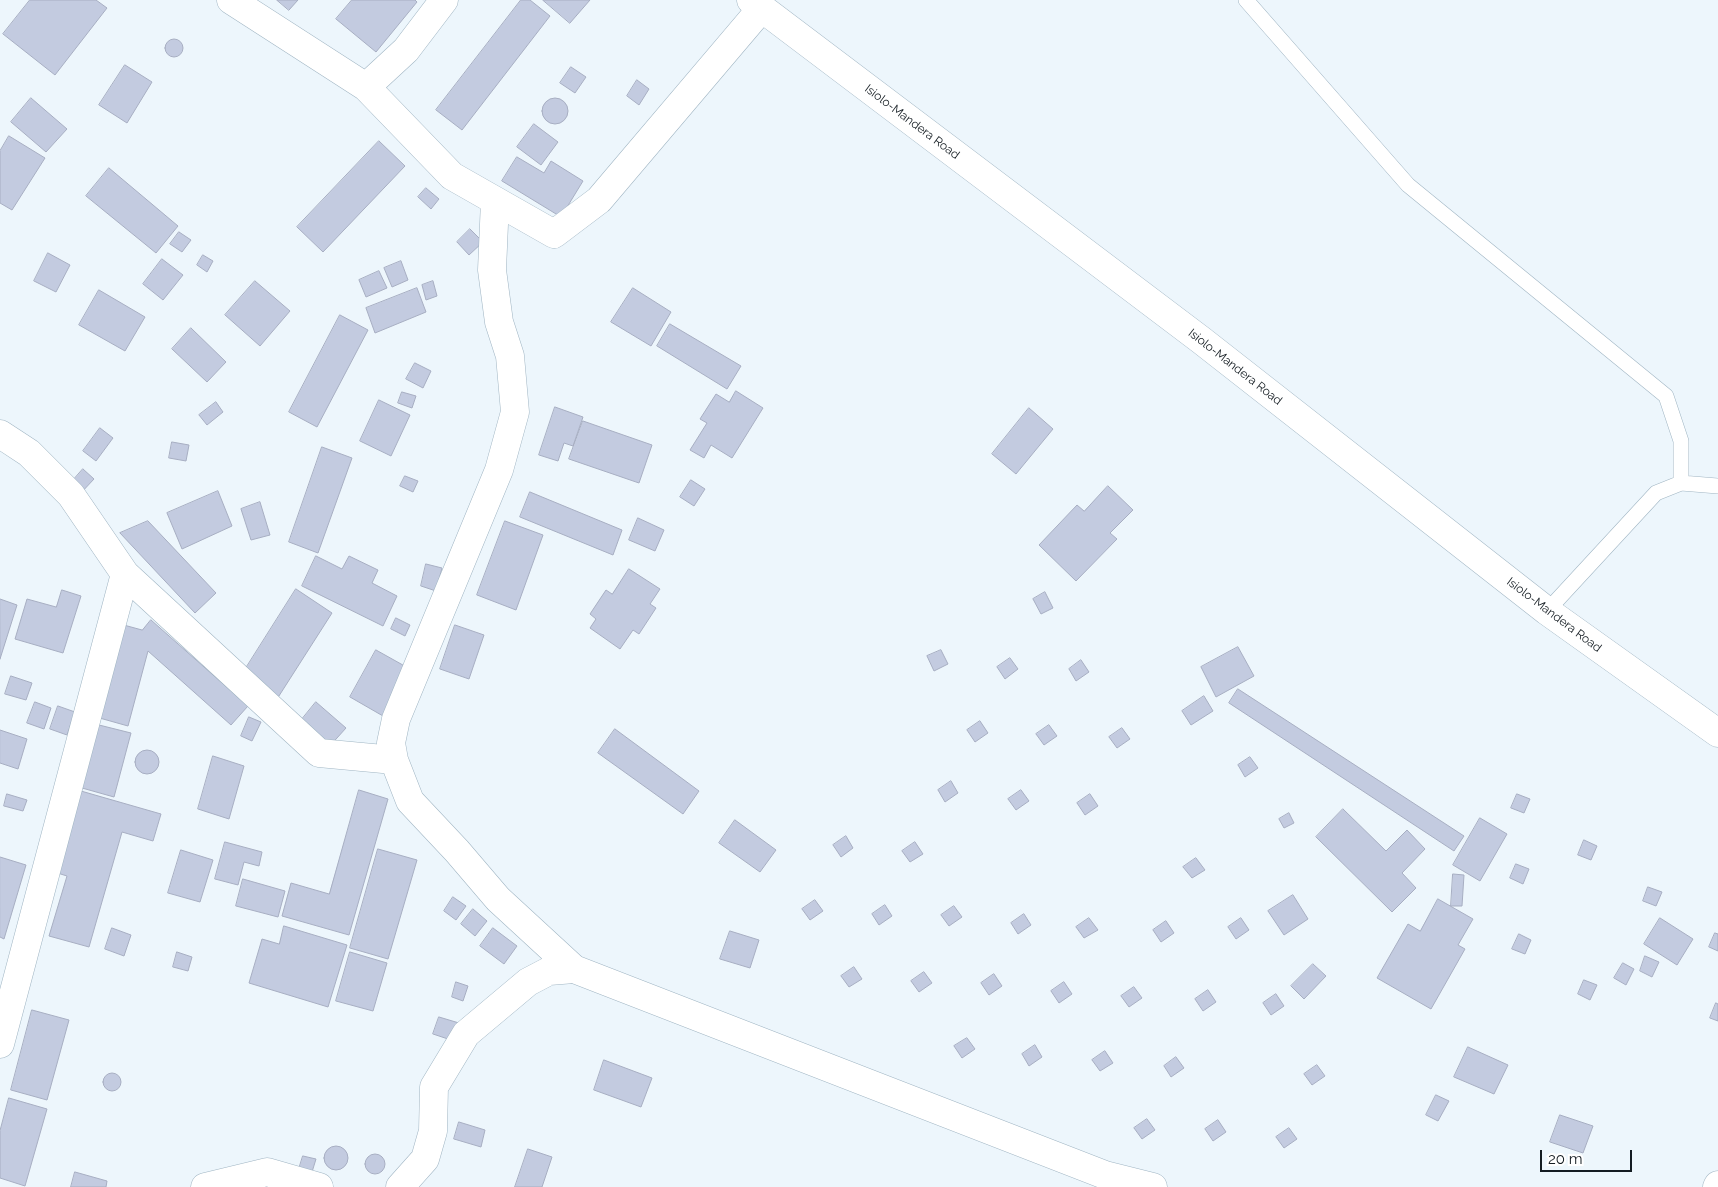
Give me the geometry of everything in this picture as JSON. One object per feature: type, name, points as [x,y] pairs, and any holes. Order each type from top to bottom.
[{"type":"main road","points":[[231,0],[366,87],[452,176],[554,234],[599,200],[756,4]]},
{"type":"main road","points":[[366,87],[406,50],[444,0]]},
{"type":"main road","name":"Isiolo-Mandera Road","points":[[756,4],[1201,340],[1547,611],[1718,733]]},
{"type":"main road","points":[[495,201],[492,270],[498,322],[510,356],[515,412],[500,470],[396,719],[391,743],[394,760],[410,801],[457,851],[498,899],[574,969],[1096,1172],[1153,1187]]},
{"type":"main road","points":[[0,434],[29,453],[71,495],[125,574],[318,753],[394,760]]},
{"type":"main road","points":[[0,1044],[125,574]]},
{"type":"main road","points":[[400,1187],[425,1159],[433,1132],[434,1087],[466,1034],[528,982],[549,971],[574,969]]},
{"type":"main road","points":[[205,1187],[267,1172],[320,1187]]},
{"type":"lane","points":[[1246,0],[1408,185],[1666,396],[1681,441],[1681,483]]},
{"type":"lane","points":[[1547,611],[1656,493],[1681,483],[1718,486]]},
{"type":"building","points":[[30,0],[96,0],[107,8],[55,75],[3,34]]},
{"type":"building","points":[[277,0],[298,0],[289,10]]},
{"type":"building","points":[[352,0],[415,0],[417,2],[376,52],[336,19]]},
{"type":"building","points":[[521,0],[530,0],[550,16],[462,130],[436,110]]},
{"type":"building","points":[[543,0],[590,0],[570,23]]},
{"type":"building","points":[[174,39],[180,42],[183,48],[180,54],[174,57],[168,54],[165,48],[168,42]]},
{"type":"building","points":[[125,65],[152,82],[127,123],[99,105]]},
{"type":"building","points":[[571,67],[586,77],[575,93],[560,83]]},
{"type":"building","points":[[637,80],[649,89],[639,105],[627,96]]},
{"type":"building","points":[[31,98],[67,129],[46,152],[11,122]]},
{"type":"building","points":[[555,98],[564,102],[568,111],[564,120],[555,124],[546,120],[542,111],[546,102]]},
{"type":"building","points":[[534,124],[558,142],[541,165],[517,147]]},
{"type":"building","points":[[9,136],[45,158],[12,210],[0,203],[0,151]]},
{"type":"building","points":[[379,141],[405,166],[323,252],[297,227]]},
{"type":"building","points":[[517,157],[544,173],[551,161],[583,181],[561,217],[502,181]]},
{"type":"building","points":[[109,168],[178,226],[156,253],[86,196]]},
{"type":"building","points":[[426,188],[439,199],[431,209],[418,197]]},
{"type":"building","points":[[470,229],[483,242],[469,255],[457,242]]},
{"type":"building","points":[[179,232],[191,240],[182,252],[170,244]]},
{"type":"building","points":[[48,253],[70,265],[56,292],[34,281]]},
{"type":"building","points":[[203,255],[213,261],[207,272],[197,265]]},
{"type":"building","points":[[162,259],[183,275],[163,300],[143,284]]},
{"type":"building","points":[[401,261],[408,280],[392,287],[384,268]]},
{"type":"building","points":[[379,271],[387,288],[366,297],[359,280]]},
{"type":"building","points":[[255,281],[290,311],[260,346],[225,315]]},
{"type":"building","points":[[433,281],[437,296],[426,300],[422,285]]},
{"type":"building","points":[[417,288],[426,312],[375,333],[366,308]]},
{"type":"building","points":[[633,288],[671,312],[651,346],[611,322]]},
{"type":"building","points":[[99,290],[145,317],[125,351],[79,325]]},
{"type":"building","points":[[340,315],[368,330],[317,427],[289,412]]},
{"type":"building","points":[[670,324],[741,366],[727,389],[657,346]]},
{"type":"building","points":[[191,328],[226,362],[207,382],[172,349]]},
{"type":"building","points":[[415,363],[431,371],[423,388],[406,379]]},
{"type":"building","points":[[736,391],[763,408],[732,458],[711,445],[704,458],[690,450],[707,423],[700,419],[716,394],[729,402]]},
{"type":"building","points":[[402,392],[416,396],[412,408],[398,403]]},
{"type":"building","points":[[379,400],[410,415],[391,456],[360,441]]},
{"type":"building","points":[[216,402],[223,412],[207,425],[199,415]]},
{"type":"building","points":[[555,407],[583,417],[573,446],[564,443],[558,461],[539,455]]},
{"type":"building","points":[[1029,408],[1053,429],[1016,474],[992,454]]},
{"type":"building","points":[[583,421],[652,445],[639,483],[569,459]]},
{"type":"building","points":[[100,428],[113,438],[96,461],[83,451]]},
{"type":"building","points":[[172,442],[189,445],[186,461],[169,458]]},
{"type":"building","points":[[322,447],[352,458],[318,553],[289,542]]},
{"type":"building","points":[[83,469],[94,479],[79,495],[69,485]]},
{"type":"building","points":[[405,476],[418,481],[413,492],[400,486]]},
{"type":"building","points":[[691,480],[705,489],[694,506],[680,497]]},
{"type":"building","points":[[1108,486],[1133,510],[1110,533],[1117,539],[1076,581],[1039,545],[1077,505],[1084,511]]},
{"type":"building","points":[[218,491],[232,526],[182,549],[167,513]]},
{"type":"building","points":[[530,492],[622,530],[613,555],[520,517]]},
{"type":"building","points":[[260,502],[270,535],[251,540],[241,509]]},
{"type":"building","points":[[638,518],[664,530],[655,551],[629,540]]},
{"type":"building","points":[[148,521],[216,593],[195,613],[120,533]]},
{"type":"building","points":[[505,521],[543,535],[516,610],[477,595]]},
{"type":"building","points":[[316,556],[342,569],[349,556],[378,570],[372,583],[397,596],[383,626],[302,586]]},
{"type":"building","points":[[426,564],[442,568],[436,591],[421,586]]},
{"type":"building","points":[[629,569],[660,589],[650,604],[656,608],[639,634],[633,630],[620,649],[590,628],[596,619],[590,614],[606,590],[612,594]]},
{"type":"building","points":[[296,589],[332,613],[277,699],[241,676]]},
{"type":"building","points":[[62,590],[81,596],[63,653],[15,639],[27,599],[56,607]]},
{"type":"building","points":[[1045,592],[1053,608],[1041,614],[1033,599]]},
{"type":"building","points":[[0,599],[17,605],[0,659]]},
{"type":"building","points":[[396,618],[410,625],[405,636],[391,629]]},
{"type":"building","points":[[151,620],[248,706],[231,725],[148,651],[128,726],[96,717],[120,624],[142,630]]},
{"type":"building","points":[[455,625],[484,635],[469,679],[440,669]]},
{"type":"building","points":[[1238,647],[1254,676],[1216,697],[1201,667]]},
{"type":"building","points":[[376,650],[410,669],[383,716],[350,697]]},
{"type":"building","points":[[941,650],[948,664],[934,671],[927,656]]},
{"type":"building","points":[[1010,658],[1018,669],[1005,679],[997,667]]},
{"type":"building","points":[[1081,660],[1089,672],[1076,681],[1069,669]]},
{"type":"building","points":[[11,676],[32,683],[26,700],[5,694]]},
{"type":"building","points":[[1238,689],[1464,836],[1454,851],[1229,703]]},
{"type":"building","points":[[1204,696],[1213,711],[1191,725],[1182,711]]},
{"type":"building","points":[[35,702],[51,708],[44,729],[27,723]]},
{"type":"building","points":[[316,702],[346,728],[328,748],[299,723]]},
{"type":"building","points":[[58,706],[75,712],[67,735],[50,729]]},
{"type":"building","points":[[249,717],[261,722],[252,741],[241,736]]},
{"type":"building","points":[[980,721],[988,733],[975,742],[967,730]]},
{"type":"building","points":[[99,725],[131,733],[114,797],[82,788]]},
{"type":"building","points":[[1049,725],[1057,736],[1044,745],[1036,734]]},
{"type":"building","points":[[1122,728],[1130,739],[1117,748],[1109,737]]},
{"type":"building","points":[[615,729],[699,791],[683,814],[598,753]]},
{"type":"building","points":[[0,730],[27,739],[18,769],[0,763]]},
{"type":"building","points":[[147,750],[155,754],[159,762],[155,770],[147,774],[139,770],[135,762],[139,754]]},
{"type":"building","points":[[213,756],[244,766],[229,819],[198,809]]},
{"type":"building","points":[[1250,757],[1258,768],[1245,777],[1238,765]]},
{"type":"building","points":[[951,781],[958,793],[945,802],[938,790]]},
{"type":"building","points":[[74,789],[161,814],[153,841],[122,832],[89,947],[49,936],[67,876],[51,871]]},
{"type":"building","points":[[359,790],[388,799],[349,935],[282,916],[291,883],[329,894]]},
{"type":"building","points":[[1021,790],[1029,801],[1016,810],[1008,799]]},
{"type":"building","points":[[7,794],[27,800],[23,811],[4,806]]},
{"type":"building","points":[[1090,794],[1098,806],[1085,815],[1077,803]]},
{"type":"building","points":[[1517,794],[1530,799],[1524,813],[1511,808]]},
{"type":"building","points":[[1343,809],[1386,851],[1407,830],[1425,849],[1402,873],[1416,888],[1392,912],[1316,837]]},
{"type":"building","points":[[1289,813],[1294,823],[1284,828],[1279,819]]},
{"type":"building","points":[[1480,818],[1507,834],[1480,881],[1453,865]]},
{"type":"building","points":[[735,820],[776,850],[760,872],[719,843]]},
{"type":"building","points":[[846,836],[853,848],[841,857],[833,845]]},
{"type":"building","points":[[1584,840],[1597,846],[1591,860],[1578,855]]},
{"type":"building","points":[[225,842],[262,852],[259,866],[244,862],[238,885],[215,879]]},
{"type":"building","points":[[915,842],[923,854],[910,862],[902,851]]},
{"type":"building","points":[[378,849],[417,860],[388,959],[350,948]]},
{"type":"building","points":[[181,850],[213,860],[200,902],[168,893]]},
{"type":"building","points":[[0,857],[26,865],[4,939],[0,937]]},
{"type":"building","points":[[1196,858],[1205,870],[1192,878],[1183,867]]},
{"type":"building","points":[[1516,864],[1529,869],[1523,884],[1510,878]]},
{"type":"building","points":[[1453,874],[1464,875],[1462,906],[1451,906]]},
{"type":"building","points":[[243,879],[285,891],[278,917],[236,906]]},
{"type":"building","points":[[1648,887],[1662,892],[1656,906],[1643,901]]},
{"type":"building","points":[[1293,895],[1308,919],[1284,935],[1268,911]]},
{"type":"building","points":[[453,897],[466,906],[456,920],[444,911]]},
{"type":"building","points":[[1438,899],[1473,919],[1458,945],[1465,949],[1431,1009],[1377,978],[1408,924],[1420,931]]},
{"type":"building","points":[[815,900],[823,911],[810,920],[802,909]]},
{"type":"building","points":[[885,905],[892,916],[879,925],[872,914]]},
{"type":"building","points":[[954,906],[962,917],[949,926],[941,915]]},
{"type":"building","points":[[473,909],[487,921],[475,936],[461,924]]},
{"type":"building","points":[[1024,914],[1031,925],[1018,934],[1011,923]]},
{"type":"building","points":[[1089,918],[1098,930],[1084,938],[1076,927]]},
{"type":"building","points":[[1241,918],[1249,930],[1236,939],[1228,927]]},
{"type":"building","points":[[1660,918],[1693,939],[1677,965],[1644,944]]},
{"type":"building","points":[[1166,921],[1174,933],[1161,942],[1153,930]]},
{"type":"building","points":[[284,926],[347,945],[328,1007],[249,983],[262,939],[279,944]]},
{"type":"building","points":[[112,928],[131,935],[124,956],[105,949]]},
{"type":"building","points":[[493,928],[517,946],[504,964],[480,946]]},
{"type":"building","points":[[730,931],[759,940],[750,968],[720,959]]},
{"type":"building","points":[[1715,933],[1718,934],[1718,951],[1709,947]]},
{"type":"building","points":[[1519,934],[1531,940],[1525,954],[1512,949]]},
{"type":"building","points":[[177,952],[192,957],[188,971],[173,967]]},
{"type":"building","points":[[350,952],[387,963],[373,1011],[336,1001]]},
{"type":"building","points":[[1645,956],[1659,962],[1652,977],[1640,971]]},
{"type":"building","points":[[1623,963],[1634,969],[1626,985],[1614,978]]},
{"type":"building","points":[[1313,964],[1326,976],[1304,999],[1291,986]]},
{"type":"building","points":[[854,967],[862,979],[849,987],[841,976]]},
{"type":"building","points":[[924,972],[932,983],[919,992],[911,981]]},
{"type":"building","points":[[994,974],[1002,986],[989,995],[981,983]]},
{"type":"building","points":[[1584,980],[1597,985],[1590,1000],[1578,994]]},
{"type":"building","points":[[456,982],[468,986],[463,1001],[452,997]]},
{"type":"building","points":[[1064,982],[1072,994],[1059,1003],[1051,991]]},
{"type":"building","points":[[1134,987],[1142,998],[1129,1007],[1121,996]]},
{"type":"building","points":[[1208,990],[1216,1002],[1203,1011],[1195,999]]},
{"type":"building","points":[[1276,994],[1284,1006],[1271,1015],[1263,1003]]},
{"type":"building","points":[[1716,1003],[1718,1004],[1718,1021],[1710,1018]]},
{"type":"building","points":[[32,1010],[69,1020],[47,1100],[11,1090]]},
{"type":"building","points":[[439,1017],[459,1023],[454,1041],[433,1034]]},
{"type":"building","points":[[967,1038],[975,1049],[962,1058],[954,1046]]},
{"type":"building","points":[[1035,1045],[1042,1057],[1029,1066],[1022,1054]]},
{"type":"building","points":[[1468,1047],[1508,1065],[1494,1094],[1454,1077]]},
{"type":"building","points":[[1105,1051],[1113,1063],[1100,1071],[1092,1060]]},
{"type":"building","points":[[1176,1057],[1184,1068],[1171,1077],[1164,1066]]},
{"type":"building","points":[[604,1060],[652,1078],[641,1107],[594,1090]]},
{"type":"building","points":[[1317,1065],[1325,1076],[1312,1085],[1304,1074]]},
{"type":"building","points":[[112,1073],[118,1076],[121,1082],[118,1088],[112,1091],[106,1088],[103,1082],[106,1076]]},
{"type":"building","points":[[1436,1095],[1449,1101],[1438,1121],[1426,1115]]},
{"type":"building","points":[[9,1098],[47,1109],[25,1186],[0,1178],[0,1131]]},
{"type":"building","points":[[1560,1115],[1593,1126],[1583,1153],[1550,1142]]},
{"type":"building","points":[[1147,1119],[1155,1130],[1142,1139],[1134,1128]]},
{"type":"building","points":[[1218,1120],[1226,1132],[1213,1141],[1205,1129]]},
{"type":"building","points":[[459,1122],[485,1130],[481,1147],[454,1139]]},
{"type":"building","points":[[1289,1128],[1297,1139],[1284,1148],[1276,1137]]},
{"type":"building","points":[[336,1146],[345,1149],[348,1158],[345,1167],[336,1170],[327,1167],[324,1158],[327,1149]]},
{"type":"building","points":[[528,1149],[552,1157],[542,1187],[515,1187]]},
{"type":"building","points":[[371,1154],[379,1154],[385,1160],[385,1168],[379,1174],[371,1174],[365,1168],[365,1160]]},
{"type":"building","points":[[303,1156],[316,1159],[312,1172],[299,1169]]},
{"type":"building","points":[[75,1172],[107,1181],[106,1187],[71,1187]]}]
